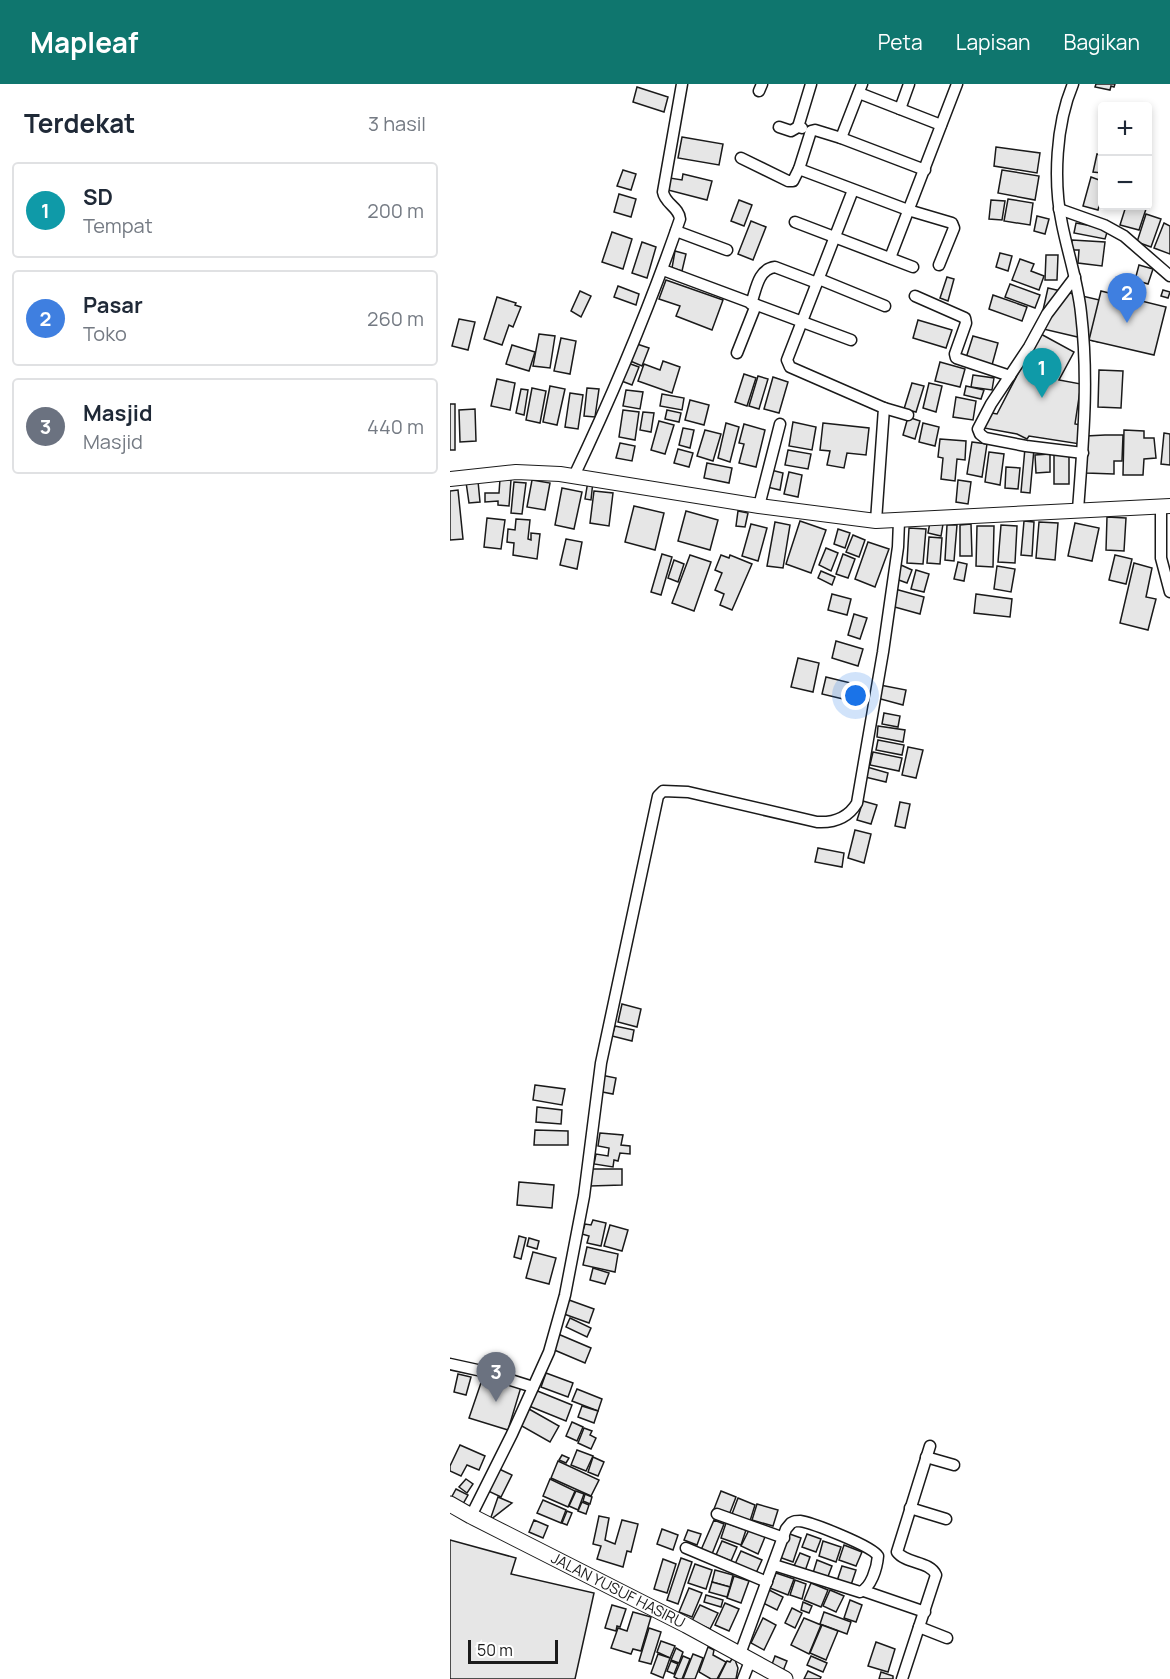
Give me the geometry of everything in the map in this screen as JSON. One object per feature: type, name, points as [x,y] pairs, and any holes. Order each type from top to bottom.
[{"type":"main road","name":"JALAN YUSUF HASIRU","points":[[450,1504],[784,1679]]},
{"type":"street","points":[[574,476],[604,414],[663,270],[676,231],[680,215],[665,200],[663,192],[682,84]]},
{"type":"street","points":[[779,127],[791,131],[798,127],[811,84]]},
{"type":"street","points":[[900,109],[909,84]]},
{"type":"street","points":[[890,258],[957,84]]},
{"type":"street","points":[[1073,84],[1064,112],[1060,138],[1057,192],[1081,310],[1086,368],[1086,405],[1078,510]]},
{"type":"street","points":[[842,138],[861,88],[900,109],[940,125]]},
{"type":"street","points":[[798,127],[842,138],[925,170]]},
{"type":"street","points":[[741,158],[788,181],[794,181],[811,131]]},
{"type":"street","points":[[799,169],[908,210],[952,223],[939,265]]},
{"type":"street","points":[[853,190],[787,360],[790,367],[884,408],[908,415]]},
{"type":"street","points":[[1059,209],[1104,225],[1124,236],[1170,276]]},
{"type":"street","points":[[795,222],[913,267]]},
{"type":"street","points":[[676,231],[727,250]]},
{"type":"street","points":[[737,353],[762,273],[769,268],[775,267],[818,281],[885,306]]},
{"type":"street","points":[[663,270],[851,340]]},
{"type":"street","points":[[1075,277],[1047,314],[978,429],[985,438],[1006,443],[1083,453]]},
{"type":"street","points":[[915,296],[965,318],[966,323],[955,354],[956,358],[1010,376]]},
{"type":"street","points":[[876,521],[884,408]]},
{"type":"street","points":[[759,506],[780,424]]},
{"type":"street","points":[[450,479],[516,472],[574,476],[759,506],[876,521],[1166,506],[1161,558],[1170,592]]},
{"type":"street","points":[[471,1516],[512,1434],[552,1343],[566,1295],[575,1253],[601,1063],[658,796],[663,791],[688,792],[817,822],[832,823],[853,810],[857,803],[883,652],[898,546],[899,521]]},
{"type":"street","points":[[450,1364],[533,1387]]},
{"type":"street","points":[[902,1679],[936,1572],[901,1557],[897,1552],[928,1451],[954,1465]]},
{"type":"street","points":[[910,1508],[946,1518]]},
{"type":"street","points":[[717,1514],[784,1538]]},
{"type":"street","points":[[743,1679],[745,1657],[767,1582],[791,1523],[799,1521],[839,1535],[875,1552],[878,1559],[864,1591]]},
{"type":"street","points":[[686,1548],[767,1582]]},
{"type":"street","points":[[774,1565],[856,1592],[864,1591],[924,1612]]},
{"type":"street","points":[[919,1627],[947,1638]]},
{"type":"building","points":[[1096,84],[1115,84],[1110,90],[1095,87]]},
{"type":"building","points":[[637,87],[668,97],[664,112],[633,102]]},
{"type":"building","points":[[682,137],[723,144],[719,165],[678,158]]},
{"type":"building","points":[[996,147],[1040,153],[1037,173],[994,166]]},
{"type":"building","points":[[1097,154],[1098,154],[1098,173],[1093,172]]},
{"type":"building","points":[[623,170],[636,174],[631,190],[617,186]]},
{"type":"building","points":[[1002,170],[1039,176],[1035,200],[998,193]]},
{"type":"building","points":[[683,174],[712,181],[707,200],[668,190],[670,178],[682,180]]},
{"type":"building","points":[[1091,177],[1098,180],[1098,210],[1083,206]]},
{"type":"building","points":[[619,194],[636,199],[631,217],[614,212]]},
{"type":"building","points":[[1008,199],[1033,203],[1030,225],[1004,221]]},
{"type":"building","points":[[739,200],[752,205],[744,226],[731,221]]},
{"type":"building","points":[[991,200],[1005,201],[1002,220],[989,219]]},
{"type":"building","points":[[1125,210],[1146,210],[1139,230],[1120,225]]},
{"type":"building","points":[[1146,214],[1161,219],[1151,247],[1137,242]]},
{"type":"building","points":[[1037,216],[1049,219],[1045,234],[1034,231]]},
{"type":"building","points":[[751,221],[766,227],[753,260],[738,254]]},
{"type":"building","points":[[1076,223],[1108,229],[1105,239],[1074,233]]},
{"type":"building","points":[[1164,223],[1170,226],[1170,254],[1154,248]]},
{"type":"building","points":[[612,232],[632,239],[623,269],[602,262]]},
{"type":"building","points":[[1072,240],[1105,242],[1102,266],[1078,263],[1079,250],[1071,250]]},
{"type":"building","points":[[642,242],[656,247],[647,278],[632,273]]},
{"type":"building","points":[[675,251],[686,254],[682,271],[672,268]]},
{"type":"building","points":[[1000,253],[1012,256],[1008,271],[996,267]]},
{"type":"building","points":[[1046,255],[1058,255],[1057,280],[1045,280]]},
{"type":"building","points":[[1020,259],[1034,264],[1031,271],[1044,276],[1039,290],[1012,280]]},
{"type":"building","points":[[1139,265],[1153,269],[1148,284],[1135,280]]},
{"type":"building","points":[[947,277],[954,279],[948,301],[940,298]]},
{"type":"building","points":[[666,280],[723,300],[712,330],[676,316],[680,306],[659,299]]},
{"type":"building","points":[[1010,284],[1040,295],[1035,308],[1005,297]]},
{"type":"building","points":[[618,286],[639,294],[636,305],[614,297]]},
{"type":"building","points":[[1048,288],[1108,302],[1099,342],[1039,328]]},
{"type":"building","points":[[1163,290],[1170,292],[1168,298],[1161,296]]},
{"type":"building","points":[[580,291],[591,296],[581,317],[571,311]]},
{"type":"building","points":[[1101,291],[1166,307],[1154,355],[1089,340]]},
{"type":"building","points":[[993,295],[1027,307],[1022,321],[989,309]]},
{"type":"building","points":[[497,297],[521,307],[513,327],[509,325],[502,345],[484,339]]},
{"type":"building","points":[[459,319],[475,322],[468,350],[452,346]]},
{"type":"building","points":[[918,320],[952,330],[946,348],[913,338]]},
{"type":"building","points":[[1039,333],[1074,352],[1059,380],[1081,384],[1075,424],[1081,425],[1080,444],[1029,436],[1027,439],[1017,434],[984,428],[986,412],[997,414]]},
{"type":"building","points":[[539,334],[555,336],[550,368],[533,366]]},
{"type":"building","points":[[973,336],[998,343],[992,365],[966,358]]},
{"type":"building","points":[[561,338],[576,341],[570,374],[554,371]]},
{"type":"building","points":[[634,343],[649,348],[642,366],[628,360]]},
{"type":"building","points":[[512,345],[535,352],[529,371],[506,364]]},
{"type":"building","points":[[663,361],[680,367],[672,393],[638,381],[644,364],[660,370]]},
{"type":"building","points":[[625,362],[639,367],[632,385],[619,380]]},
{"type":"building","points":[[940,362],[965,369],[960,387],[935,381]]},
{"type":"building","points":[[1099,370],[1123,371],[1121,408],[1098,407]]},
{"type":"building","points":[[744,374],[756,378],[747,406],[735,402]]},
{"type":"building","points":[[973,375],[994,378],[992,390],[971,387]]},
{"type":"building","points":[[758,376],[768,379],[759,409],[749,406]]},
{"type":"building","points":[[773,377],[788,382],[779,413],[764,409]]},
{"type":"building","points":[[497,379],[515,383],[510,410],[491,406]]},
{"type":"building","points":[[912,383],[924,386],[916,412],[904,409]]},
{"type":"building","points":[[929,383],[942,386],[936,412],[923,408]]},
{"type":"building","points":[[550,386],[565,389],[557,425],[543,422]]},
{"type":"building","points":[[966,386],[984,390],[981,399],[964,395]]},
{"type":"building","points":[[532,388],[546,391],[540,423],[526,420]]},
{"type":"building","points":[[587,388],[599,389],[595,417],[584,416]]},
{"type":"building","points":[[521,389],[528,390],[524,415],[516,413]]},
{"type":"building","points":[[626,390],[643,392],[640,409],[623,406]]},
{"type":"building","points":[[570,393],[583,395],[578,429],[565,427]]},
{"type":"building","points":[[662,394],[684,398],[682,410],[660,406]]},
{"type":"building","points":[[956,397],[976,401],[973,420],[953,417]]},
{"type":"building","points":[[690,400],[709,405],[704,425],[685,420]]},
{"type":"building","points":[[450,404],[455,404],[455,450],[450,450]]},
{"type":"building","points":[[475,409],[476,441],[460,442],[459,410]]},
{"type":"building","points":[[623,410],[639,412],[635,440],[619,437]]},
{"type":"building","points":[[667,410],[681,413],[679,422],[665,419]]},
{"type":"building","points":[[643,412],[654,413],[651,432],[640,430]]},
{"type":"building","points":[[908,417],[920,421],[915,439],[903,435]]},
{"type":"building","points":[[659,421],[674,425],[665,454],[651,450]]},
{"type":"building","points":[[793,422],[816,427],[812,450],[789,446]]},
{"type":"building","points":[[726,423],[739,427],[730,462],[718,458]]},
{"type":"building","points":[[823,423],[869,428],[866,455],[847,453],[844,468],[827,465],[830,451],[820,450]]},
{"type":"building","points":[[923,423],[939,427],[935,446],[919,442]]},
{"type":"building","points":[[744,424],[765,430],[756,467],[739,463],[744,444],[739,443]]},
{"type":"building","points":[[683,428],[694,430],[690,448],[679,445]]},
{"type":"building","points":[[705,430],[721,434],[713,461],[697,456]]},
{"type":"building","points":[[1124,430],[1144,431],[1144,438],[1154,438],[1156,458],[1144,459],[1143,475],[1123,475]]},
{"type":"building","points":[[1164,433],[1170,434],[1170,465],[1161,464]]},
{"type":"building","points":[[1123,435],[1122,461],[1114,461],[1114,474],[1086,473],[1086,436]]},
{"type":"building","points":[[940,439],[966,441],[965,460],[957,459],[955,481],[941,479],[943,458],[938,457]]},
{"type":"building","points":[[972,442],[987,444],[982,477],[967,474]]},
{"type":"building","points":[[620,443],[635,446],[632,461],[616,458]]},
{"type":"building","points":[[1025,448],[1034,449],[1030,493],[1021,492]]},
{"type":"building","points":[[678,449],[693,453],[689,467],[674,463]]},
{"type":"building","points":[[788,450],[811,454],[808,469],[785,465]]},
{"type":"building","points":[[989,452],[1004,454],[1000,485],[985,482]]},
{"type":"building","points":[[1054,453],[1069,454],[1069,484],[1054,484]]},
{"type":"building","points":[[1050,454],[1050,472],[1036,473],[1035,455]]},
{"type":"building","points":[[707,463],[732,468],[729,483],[704,478]]},
{"type":"building","points":[[1006,467],[1020,468],[1018,489],[1005,488]]},
{"type":"building","points":[[771,470],[783,473],[780,490],[767,487]]},
{"type":"building","points":[[789,472],[802,475],[798,497],[784,494]]},
{"type":"building","points":[[500,479],[511,480],[509,506],[498,505],[498,501],[485,502],[485,493],[499,493]]},
{"type":"building","points":[[532,480],[550,483],[545,510],[527,507]]},
{"type":"building","points":[[958,480],[971,482],[968,504],[956,502]]},
{"type":"building","points":[[478,481],[480,502],[469,503],[466,482]]},
{"type":"building","points":[[588,481],[593,481],[591,500],[585,499]]},
{"type":"building","points":[[514,482],[526,483],[522,514],[511,513]]},
{"type":"building","points":[[562,488],[582,492],[574,529],[555,525]]},
{"type":"building","points":[[458,490],[463,539],[450,540],[450,491]]},
{"type":"building","points":[[594,491],[613,493],[609,526],[590,523]]},
{"type":"building","points":[[634,506],[664,513],[655,550],[625,542]]},
{"type":"building","points":[[686,511],[718,520],[710,550],[678,541]]},
{"type":"building","points":[[738,511],[748,513],[745,527],[736,526]]},
{"type":"building","points":[[1107,517],[1126,518],[1124,551],[1106,550]]},
{"type":"building","points":[[487,518],[505,520],[501,549],[484,547]]},
{"type":"building","points":[[516,519],[530,520],[528,539],[531,540],[531,533],[540,534],[537,559],[513,555],[514,543],[507,542],[508,529],[515,530]]},
{"type":"building","points":[[800,521],[826,530],[811,573],[786,564]]},
{"type":"building","points":[[1024,521],[1034,522],[1032,556],[1021,555]]},
{"type":"building","points":[[775,522],[790,525],[783,568],[767,566]]},
{"type":"building","points":[[930,522],[943,524],[941,536],[928,533]]},
{"type":"building","points":[[1039,522],[1058,523],[1055,560],[1036,558]]},
{"type":"building","points":[[1075,523],[1099,528],[1092,561],[1068,556]]},
{"type":"building","points":[[751,524],[767,528],[758,561],[742,556]]},
{"type":"building","points":[[971,524],[972,556],[960,556],[960,525]]},
{"type":"building","points":[[947,525],[957,525],[954,561],[945,560]]},
{"type":"building","points":[[1001,525],[1017,526],[1015,563],[998,562]]},
{"type":"building","points":[[977,526],[994,526],[993,567],[976,566]]},
{"type":"building","points":[[909,528],[926,529],[923,564],[907,563]]},
{"type":"building","points":[[838,529],[850,533],[845,548],[834,544]]},
{"type":"building","points":[[853,535],[865,540],[859,557],[846,552]]},
{"type":"building","points":[[929,537],[942,538],[940,564],[927,563]]},
{"type":"building","points":[[566,539],[582,542],[577,569],[560,565]]},
{"type":"building","points":[[868,542],[889,549],[875,587],[855,579]]},
{"type":"building","points":[[826,548],[838,553],[831,571],[819,565]]},
{"type":"building","points":[[662,554],[672,557],[661,595],[651,592]]},
{"type":"building","points":[[843,554],[855,559],[848,578],[836,574]]},
{"type":"building","points":[[690,555],[711,562],[694,611],[672,603]]},
{"type":"building","points":[[721,555],[729,558],[730,555],[752,564],[732,610],[720,605],[724,594],[715,590],[722,573],[715,570]]},
{"type":"building","points":[[1115,555],[1132,559],[1126,584],[1109,580]]},
{"type":"building","points":[[674,560],[684,564],[678,582],[668,578]]},
{"type":"building","points":[[958,562],[967,564],[964,581],[954,579]]},
{"type":"building","points":[[1134,563],[1152,568],[1146,597],[1156,599],[1148,630],[1120,623]]},
{"type":"building","points":[[901,565],[912,570],[907,583],[896,579]]},
{"type":"building","points":[[997,566],[1015,569],[1011,592],[994,589]]},
{"type":"building","points":[[916,570],[929,574],[924,592],[911,589]]},
{"type":"building","points":[[821,571],[835,577],[832,585],[818,578]]},
{"type":"building","points":[[895,589],[924,597],[920,614],[891,606]]},
{"type":"building","points":[[832,594],[851,599],[847,615],[828,610]]},
{"type":"building","points":[[976,594],[1012,599],[1010,617],[974,613]]},
{"type":"building","points":[[854,614],[867,618],[860,639],[848,635]]},
{"type":"building","points":[[836,641],[863,649],[858,666],[832,658]]},
{"type":"building","points":[[798,658],[819,663],[813,692],[791,687]]},
{"type":"building","points":[[826,677],[863,686],[860,703],[822,694]]},
{"type":"building","points":[[880,685],[906,690],[903,705],[877,698]]},
{"type":"building","points":[[884,713],[900,716],[898,727],[882,724]]},
{"type":"building","points":[[878,726],[905,730],[903,742],[877,737]]},
{"type":"building","points":[[878,740],[904,745],[902,755],[876,750]]},
{"type":"building","points":[[908,747],[923,750],[916,778],[902,775]]},
{"type":"building","points":[[873,752],[902,758],[899,771],[870,765]]},
{"type":"building","points":[[867,767],[888,773],[886,782],[865,777]]},
{"type":"building","points":[[863,801],[877,805],[871,824],[857,820]]},
{"type":"building","points":[[900,802],[910,804],[905,828],[895,826]]},
{"type":"building","points":[[855,830],[871,834],[864,863],[848,858]]},
{"type":"building","points":[[818,848],[844,853],[842,867],[815,862]]},
{"type":"building","points":[[622,1004],[641,1009],[637,1027],[618,1022]]},
{"type":"building","points":[[615,1026],[634,1030],[632,1041],[612,1036]]},
{"type":"building","points":[[601,1075],[616,1078],[613,1094],[597,1091]]},
{"type":"building","points":[[535,1085],[565,1089],[562,1105],[533,1100]]},
{"type":"building","points":[[537,1107],[562,1110],[561,1124],[536,1122]]},
{"type":"building","points":[[535,1130],[568,1131],[568,1145],[534,1145]]},
{"type":"building","points":[[600,1133],[623,1135],[621,1145],[630,1146],[630,1154],[620,1153],[618,1161],[614,1160],[613,1167],[594,1164],[596,1154],[608,1156],[609,1148],[598,1146]]},
{"type":"building","points":[[590,1169],[622,1169],[622,1185],[590,1186]]},
{"type":"building","points":[[519,1182],[554,1185],[552,1208],[517,1205]]},
{"type":"building","points":[[593,1220],[606,1223],[601,1246],[587,1243],[589,1236],[582,1234],[585,1224],[591,1225]]},
{"type":"building","points":[[610,1225],[628,1230],[622,1251],[604,1246]]},
{"type":"building","points":[[519,1236],[526,1238],[521,1259],[514,1257]]},
{"type":"building","points":[[529,1238],[539,1241],[537,1249],[527,1246]]},
{"type":"building","points":[[587,1247],[618,1254],[615,1272],[583,1265]]},
{"type":"building","points":[[533,1252],[556,1258],[549,1284],[526,1278]]},
{"type":"building","points":[[593,1268],[609,1273],[605,1284],[590,1280]]},
{"type":"building","points":[[569,1300],[594,1309],[589,1323],[564,1314]]},
{"type":"building","points":[[570,1318],[591,1328],[587,1337],[566,1327]]},
{"type":"building","points":[[558,1334],[591,1348],[585,1363],[552,1349]]},
{"type":"building","points":[[546,1373],[573,1383],[568,1397],[541,1387]]},
{"type":"building","points":[[458,1374],[471,1377],[466,1395],[454,1392]]},
{"type":"building","points":[[484,1374],[521,1387],[508,1430],[469,1418]]},
{"type":"building","points":[[577,1389],[602,1399],[598,1411],[572,1401]]},
{"type":"building","points":[[535,1390],[572,1405],[566,1421],[529,1406]]},
{"type":"building","points":[[582,1406],[598,1411],[594,1423],[578,1417]]},
{"type":"building","points":[[529,1409],[559,1426],[550,1442],[520,1425]]},
{"type":"building","points":[[572,1422],[583,1427],[577,1441],[566,1436]]},
{"type":"building","points":[[584,1428],[592,1431],[590,1435],[596,1438],[591,1449],[578,1443]]},
{"type":"building","points":[[460,1445],[485,1456],[479,1470],[467,1465],[461,1476],[450,1471]]},
{"type":"building","points":[[577,1450],[593,1456],[586,1471],[571,1465]]},
{"type":"building","points":[[562,1455],[569,1458],[566,1463],[559,1460]]},
{"type":"building","points":[[593,1457],[604,1462],[598,1476],[588,1472]]},
{"type":"building","points":[[558,1461],[599,1480],[591,1496],[551,1478]]},
{"type":"building","points":[[497,1468],[512,1475],[501,1497],[486,1490]]},
{"type":"building","points":[[466,1479],[473,1484],[467,1493],[459,1487]]},
{"type":"building","points":[[550,1479],[575,1491],[568,1507],[543,1496]]},
{"type":"building","points":[[456,1489],[468,1495],[460,1509],[450,1500]]},
{"type":"building","points":[[576,1491],[584,1494],[578,1510],[569,1506]]},
{"type":"building","points":[[721,1491],[736,1497],[729,1515],[714,1509]]},
{"type":"building","points":[[585,1494],[592,1497],[590,1504],[583,1501]]},
{"type":"building","points":[[498,1497],[512,1503],[490,1520]]},
{"type":"building","points":[[738,1498],[755,1505],[750,1521],[732,1514]]},
{"type":"building","points":[[543,1500],[566,1510],[561,1523],[537,1513]]},
{"type":"building","points":[[582,1502],[589,1505],[586,1514],[578,1511]]},
{"type":"building","points":[[757,1504],[778,1510],[773,1526],[752,1520]]},
{"type":"building","points":[[567,1511],[572,1513],[567,1525],[562,1523]]},
{"type":"building","points":[[599,1516],[609,1518],[605,1540],[615,1544],[622,1520],[638,1524],[631,1552],[627,1551],[623,1567],[597,1559],[601,1546],[593,1544]]},
{"type":"building","points":[[534,1520],[548,1526],[543,1538],[529,1532]]},
{"type":"building","points":[[714,1520],[724,1524],[712,1554],[701,1550]]},
{"type":"building","points":[[726,1523],[746,1530],[741,1545],[721,1538]]},
{"type":"building","points":[[662,1529],[678,1535],[673,1550],[657,1544]]},
{"type":"building","points":[[688,1530],[701,1534],[697,1545],[684,1540]]},
{"type":"building","points":[[749,1530],[765,1537],[758,1554],[741,1546]]},
{"type":"building","points":[[787,1533],[801,1538],[793,1562],[779,1557]]},
{"type":"building","points":[[807,1534],[821,1539],[816,1552],[802,1547]]},
{"type":"building","points":[[450,1540],[516,1558],[511,1574],[594,1593],[575,1679],[450,1679]]},
{"type":"building","points":[[722,1541],[737,1547],[731,1561],[716,1555]]},
{"type":"building","points":[[823,1541],[841,1547],[836,1562],[819,1556]]},
{"type":"building","points":[[844,1545],[862,1552],[856,1566],[839,1560]]},
{"type":"building","points":[[741,1551],[762,1560],[756,1573],[735,1564]]},
{"type":"building","points":[[800,1553],[810,1557],[805,1571],[794,1566]]},
{"type":"building","points":[[681,1558],[692,1562],[678,1604],[667,1600]]},
{"type":"building","points":[[663,1559],[676,1564],[667,1593],[654,1589]]},
{"type":"building","points":[[817,1560],[832,1566],[827,1579],[813,1573]]},
{"type":"building","points":[[695,1564],[712,1570],[706,1589],[688,1583]]},
{"type":"building","points":[[842,1566],[856,1570],[850,1588],[836,1584]]},
{"type":"building","points":[[715,1570],[733,1575],[730,1587],[712,1582]]},
{"type":"building","points":[[776,1573],[794,1579],[788,1595],[770,1588]]},
{"type":"building","points":[[734,1576],[749,1581],[741,1603],[727,1598]]},
{"type":"building","points":[[795,1580],[806,1584],[802,1599],[790,1595]]},
{"type":"building","points":[[712,1582],[730,1587],[727,1597],[709,1592]]},
{"type":"building","points":[[811,1583],[828,1590],[821,1607],[804,1600]]},
{"type":"building","points":[[689,1588],[702,1593],[692,1617],[679,1612]]},
{"type":"building","points":[[769,1590],[783,1597],[777,1610],[763,1603]]},
{"type":"building","points":[[830,1590],[844,1596],[836,1612],[823,1606]]},
{"type":"building","points":[[706,1595],[723,1600],[721,1607],[704,1602]]},
{"type":"building","points":[[850,1600],[862,1605],[856,1622],[844,1618]]},
{"type":"building","points":[[803,1602],[812,1606],[809,1613],[801,1610]]},
{"type":"building","points":[[725,1603],[739,1609],[729,1631],[715,1625]]},
{"type":"building","points":[[612,1605],[626,1609],[620,1627],[617,1626],[616,1631],[605,1628]]},
{"type":"building","points":[[700,1605],[718,1613],[710,1629],[692,1621]]},
{"type":"building","points":[[792,1608],[802,1613],[795,1628],[785,1623]]},
{"type":"building","points":[[633,1612],[651,1617],[641,1651],[633,1649],[631,1654],[611,1648],[618,1628],[627,1631]]},
{"type":"building","points":[[824,1612],[851,1622],[847,1634],[820,1624]]},
{"type":"building","points":[[763,1618],[776,1625],[764,1650],[751,1643]]},
{"type":"building","points":[[804,1618],[821,1625],[809,1654],[791,1645]]},
{"type":"building","points":[[822,1625],[838,1631],[826,1660],[810,1653]]},
{"type":"building","points":[[649,1628],[661,1632],[651,1664],[639,1661]]},
{"type":"building","points":[[661,1641],[675,1646],[670,1658],[657,1652]]},
{"type":"building","points":[[876,1642],[895,1649],[888,1672],[868,1666]]},
{"type":"building","points":[[708,1647],[714,1650],[713,1655],[726,1662],[717,1679],[711,1679],[699,1672]]},
{"type":"building","points":[[676,1648],[683,1652],[679,1663],[671,1660]]},
{"type":"building","points":[[658,1654],[670,1658],[663,1678],[651,1673]]},
{"type":"building","points":[[693,1654],[703,1658],[695,1679],[683,1679]]},
{"type":"building","points":[[683,1656],[690,1659],[682,1679],[678,1679],[674,1677]]},
{"type":"building","points":[[775,1656],[787,1661],[783,1671],[771,1667]]},
{"type":"building","points":[[811,1656],[827,1663],[823,1672],[807,1665]]},
{"type":"building","points":[[732,1659],[735,1660],[738,1668],[736,1679],[718,1679],[727,1661],[730,1662]]},
{"type":"building","points":[[671,1661],[678,1664],[674,1674],[667,1671]]},
{"type":"building","points":[[808,1671],[821,1677],[820,1679],[804,1679]]},
{"type":"building","points":[[881,1672],[893,1676],[893,1679],[879,1679]]},
{"type":"place","name":"Pasar","points":[[1127,323]]},
{"type":"place","name":"SD","points":[[1042,398]]},
{"type":"place","name":"Masjid","points":[[496,1402]]}]
